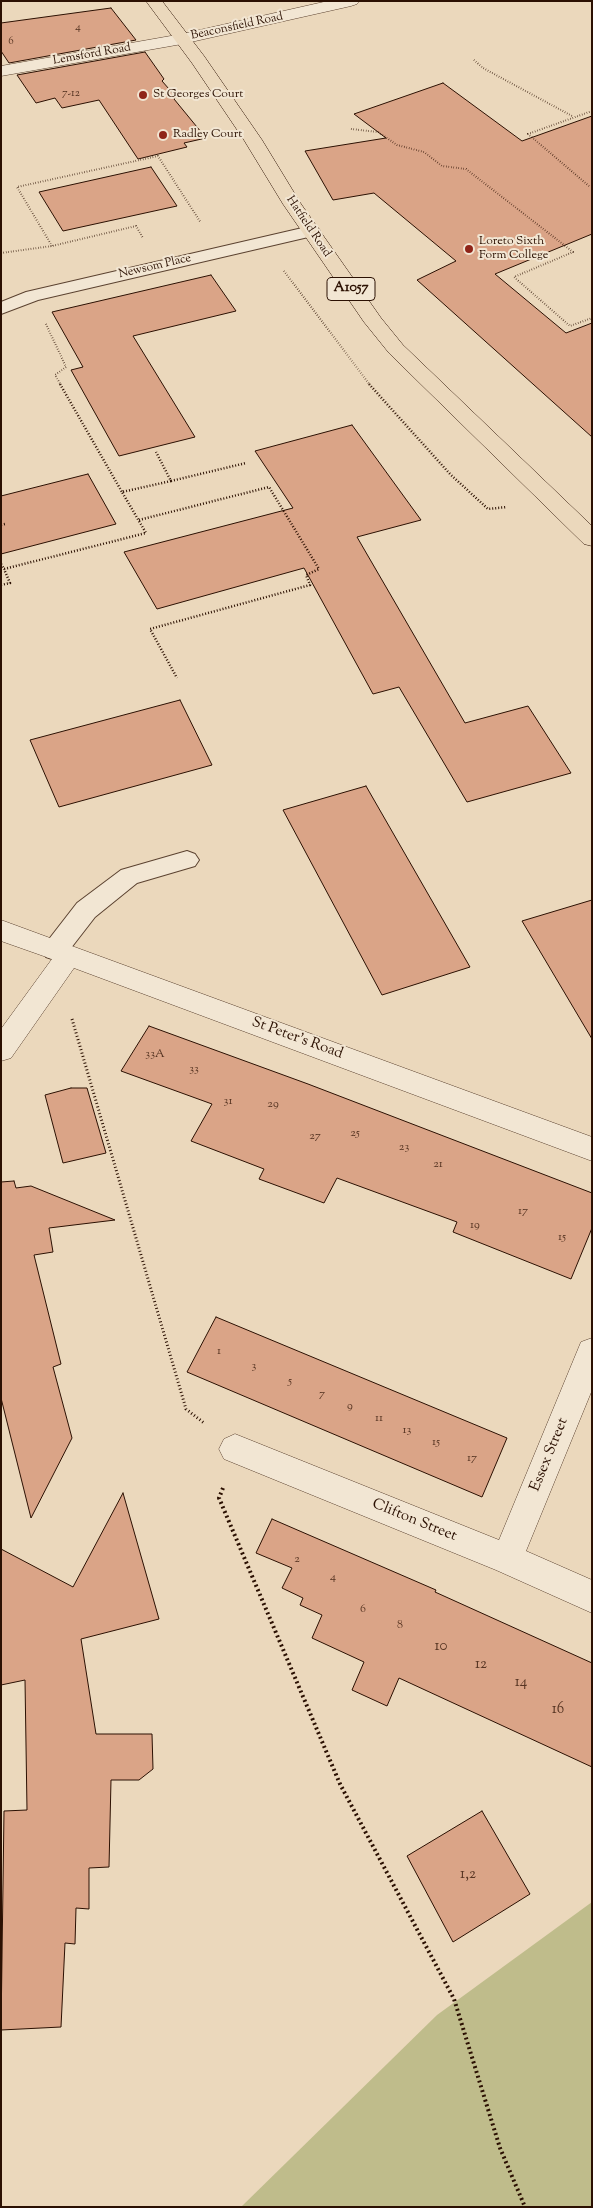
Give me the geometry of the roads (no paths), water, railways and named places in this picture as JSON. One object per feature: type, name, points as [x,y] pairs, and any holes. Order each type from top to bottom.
[{"type":"main road","name":"Hatfield Road","points":[[154,1],[253,140],[311,231],[374,322],[396,349],[592,539]]},
{"type":"street","name":"Beaconsfield Road","points":[[182,39],[351,1]]},
{"type":"street","name":"Lemsford Road","points":[[1,71],[182,39]]},
{"type":"street","name":"St Peter's Road","points":[[1,930],[592,1148]]},
{"type":"street","points":[[1,1050],[48,983],[62,952]]},
{"type":"street","name":"Essex Street","points":[[507,1559],[592,1352]]},
{"type":"street","name":"Clifton Street","points":[[235,1450],[507,1559],[592,1597]]},
{"type":"lane","name":"Newsom Place","points":[[1,309],[32,296],[311,231]]},
{"type":"lane","points":[[62,952],[86,910],[129,876],[187,860]]},
{"type":"place","name":"St Georges Court","points":[[143,95]]},
{"type":"place","name":"Radley Court","points":[[163,135]]},
{"type":"place","name":"Loreto Sixth Form College","points":[[469,249]]}]
